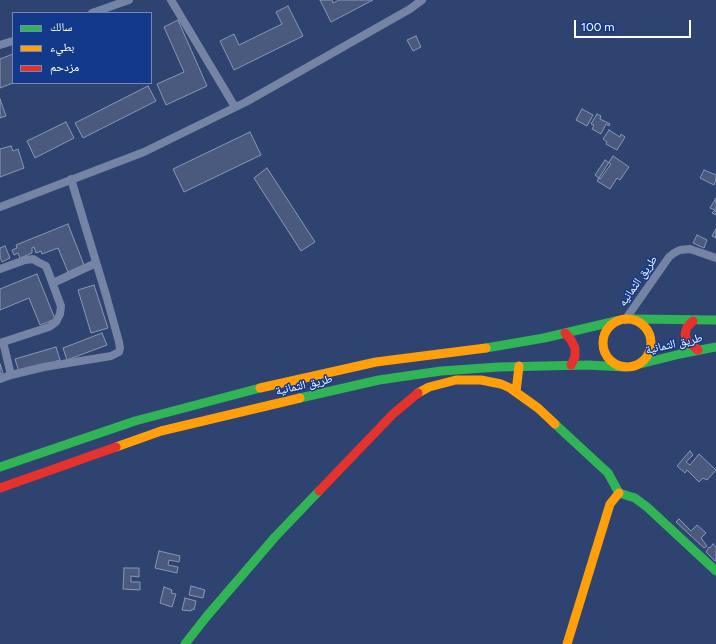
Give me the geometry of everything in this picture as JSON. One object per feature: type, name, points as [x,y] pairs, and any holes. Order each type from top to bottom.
[{"type":"street","points":[[95,12],[129,0]]},
{"type":"street","points":[[171,0],[235,107]]},
{"type":"street","points":[[0,207],[144,152],[235,107],[410,9],[422,0]]},
{"type":"street","points":[[0,45],[12,41]]},
{"type":"street","points":[[0,379],[44,367],[111,356],[118,352],[120,348],[106,295],[71,179]]},
{"type":"street","name":"طريق الثمانيه","points":[[624,320],[669,257],[674,253],[680,250],[690,249],[716,258]]},
{"type":"street","points":[[0,269],[32,259],[46,266],[60,306],[60,314],[56,322],[49,326],[1,342],[11,375]]},
{"type":"street","points":[[53,283],[96,263]]},
{"type":"street","points":[[0,467],[135,421],[262,387],[376,362],[507,345],[624,320],[638,321],[644,326],[649,334],[651,342],[650,351],[647,357],[637,365],[624,367],[612,362],[603,348],[604,337],[608,327],[624,320]]},
{"type":"street","name":"طريق الثمانيه","points":[[624,320],[716,320]]},
{"type":"street","points":[[693,321],[687,327],[685,334],[687,341],[698,350]]},
{"type":"street","points":[[565,333],[575,348],[575,357],[571,365]]},
{"type":"street","name":"طريق الثمانية","points":[[637,365],[716,347]]},
{"type":"street","name":"طريق الثمانية","points":[[0,488],[161,431],[379,380],[441,371],[519,366],[571,365],[624,367]]},
{"type":"street","points":[[516,392],[519,366]]},
{"type":"street","points":[[185,644],[216,604],[275,537],[407,401],[429,387],[456,380],[481,380],[501,384],[516,392],[538,408],[608,473],[619,493],[635,498],[647,507],[716,571]]},
{"type":"street","points":[[567,644],[610,504],[619,493]]},
{"type":"building","points":[[320,0],[332,0],[333,3],[339,0],[373,0],[331,22]]},
{"type":"building","points":[[288,6],[303,36],[234,70],[220,41],[234,34],[239,45],[282,24],[276,12]]},
{"type":"building","points":[[178,20],[207,86],[166,105],[157,84],[184,72],[164,27]]},
{"type":"building","points":[[416,36],[421,47],[413,51],[407,40]]},
{"type":"building","points":[[12,54],[12,83],[0,88],[0,59]]},
{"type":"building","points":[[148,86],[156,101],[83,138],[75,123]]},
{"type":"building","points":[[0,99],[6,116],[0,118]]},
{"type":"building","points":[[582,109],[593,115],[587,126],[576,120]]},
{"type":"building","points":[[597,114],[601,116],[600,119],[610,124],[609,126],[606,124],[601,134],[592,129],[594,125],[591,124]]},
{"type":"building","points":[[66,122],[74,138],[35,158],[27,141]]},
{"type":"building","points":[[609,130],[620,137],[621,134],[625,137],[617,150],[606,144],[607,142],[603,139]]},
{"type":"building","points":[[250,132],[261,155],[184,192],[173,169]]},
{"type":"building","points":[[11,146],[13,151],[18,149],[24,168],[0,177],[0,149]]},
{"type":"building","points":[[613,156],[629,167],[620,180],[617,178],[610,189],[597,181]]},
{"type":"building","points":[[605,160],[611,164],[600,179],[595,175]]},
{"type":"building","points":[[267,168],[315,242],[301,251],[254,178]]},
{"type":"building","points":[[704,170],[716,175],[714,185],[700,178]]},
{"type":"building","points":[[716,198],[716,215],[712,213],[715,210],[710,208]]},
{"type":"building","points":[[68,224],[84,265],[68,272],[58,248],[42,254],[41,251],[36,253],[34,247],[32,248],[32,253],[20,258],[18,253],[14,255],[12,250],[17,248],[16,245]]},
{"type":"building","points":[[716,229],[716,238],[712,236]]},
{"type":"building","points":[[697,235],[707,240],[704,248],[693,243]]},
{"type":"building","points":[[5,246],[10,258],[2,262],[0,257],[0,248]]},
{"type":"building","points":[[37,274],[55,319],[40,325],[29,298],[0,310],[0,289]]},
{"type":"building","points":[[94,285],[108,328],[91,333],[78,290]]},
{"type":"building","points":[[102,333],[107,345],[67,360],[63,348]]},
{"type":"building","points":[[56,347],[60,360],[19,372],[15,359]]},
{"type":"building","points":[[0,364],[3,373],[0,374]]},
{"type":"building","points":[[690,451],[693,455],[686,462],[690,465],[699,454],[716,470],[707,480],[703,478],[699,482],[687,470],[685,473],[677,466]]},
{"type":"building","points":[[679,519],[691,531],[697,525],[706,533],[701,538],[707,546],[704,548],[676,522]]},
{"type":"building","points":[[713,544],[716,547],[716,562],[706,552]]},
{"type":"building","points":[[159,551],[180,556],[179,562],[169,560],[168,565],[178,567],[177,573],[155,568]]},
{"type":"building","points":[[124,568],[139,568],[139,577],[131,576],[131,582],[140,582],[140,590],[123,589]]},
{"type":"building","points":[[191,586],[205,590],[203,598],[189,595]]},
{"type":"building","points":[[164,587],[172,590],[171,593],[176,594],[172,607],[160,603]]},
{"type":"building","points":[[185,598],[196,601],[194,610],[182,610]]},
{"type":"traffic: fast","points":[[633,319],[716,320]]},
{"type":"traffic: fast","points":[[486,348],[544,338],[616,321]]},
{"type":"traffic: fast","points":[[640,364],[716,347]]},
{"type":"traffic: fast","points":[[300,398],[379,380],[441,371],[499,367],[588,365],[624,367]]},
{"type":"traffic: fast","points":[[0,467],[135,421],[260,388]]},
{"type":"traffic: fast","points":[[555,424],[608,473],[619,493],[635,498],[647,507],[716,571]]},
{"type":"traffic: fast","points":[[185,644],[275,537],[319,491]]},
{"type":"traffic: slow","points":[[627,319],[636,321],[644,326],[649,334],[651,343],[649,352],[644,360],[636,365],[627,367],[618,365],[610,360],[605,352],[603,343],[605,334],[610,326],[618,321],[627,319]]},
{"type":"traffic: slow","points":[[260,388],[376,362],[486,348]]},
{"type":"traffic: slow","points":[[516,392],[519,366]]},
{"type":"traffic: slow","points":[[418,393],[429,387],[456,380],[481,380],[501,384],[510,388],[538,408],[555,424]]},
{"type":"traffic: slow","points":[[116,447],[161,431],[300,398]]},
{"type":"traffic: slow","points":[[567,644],[610,504],[619,493]]},
{"type":"traffic: jam","points":[[693,321],[687,327],[685,334],[687,341],[698,350]]},
{"type":"traffic: jam","points":[[565,333],[575,348],[575,357],[571,365]]},
{"type":"traffic: jam","points":[[319,491],[393,414],[418,393]]},
{"type":"traffic: jam","points":[[0,488],[116,447]]}]
